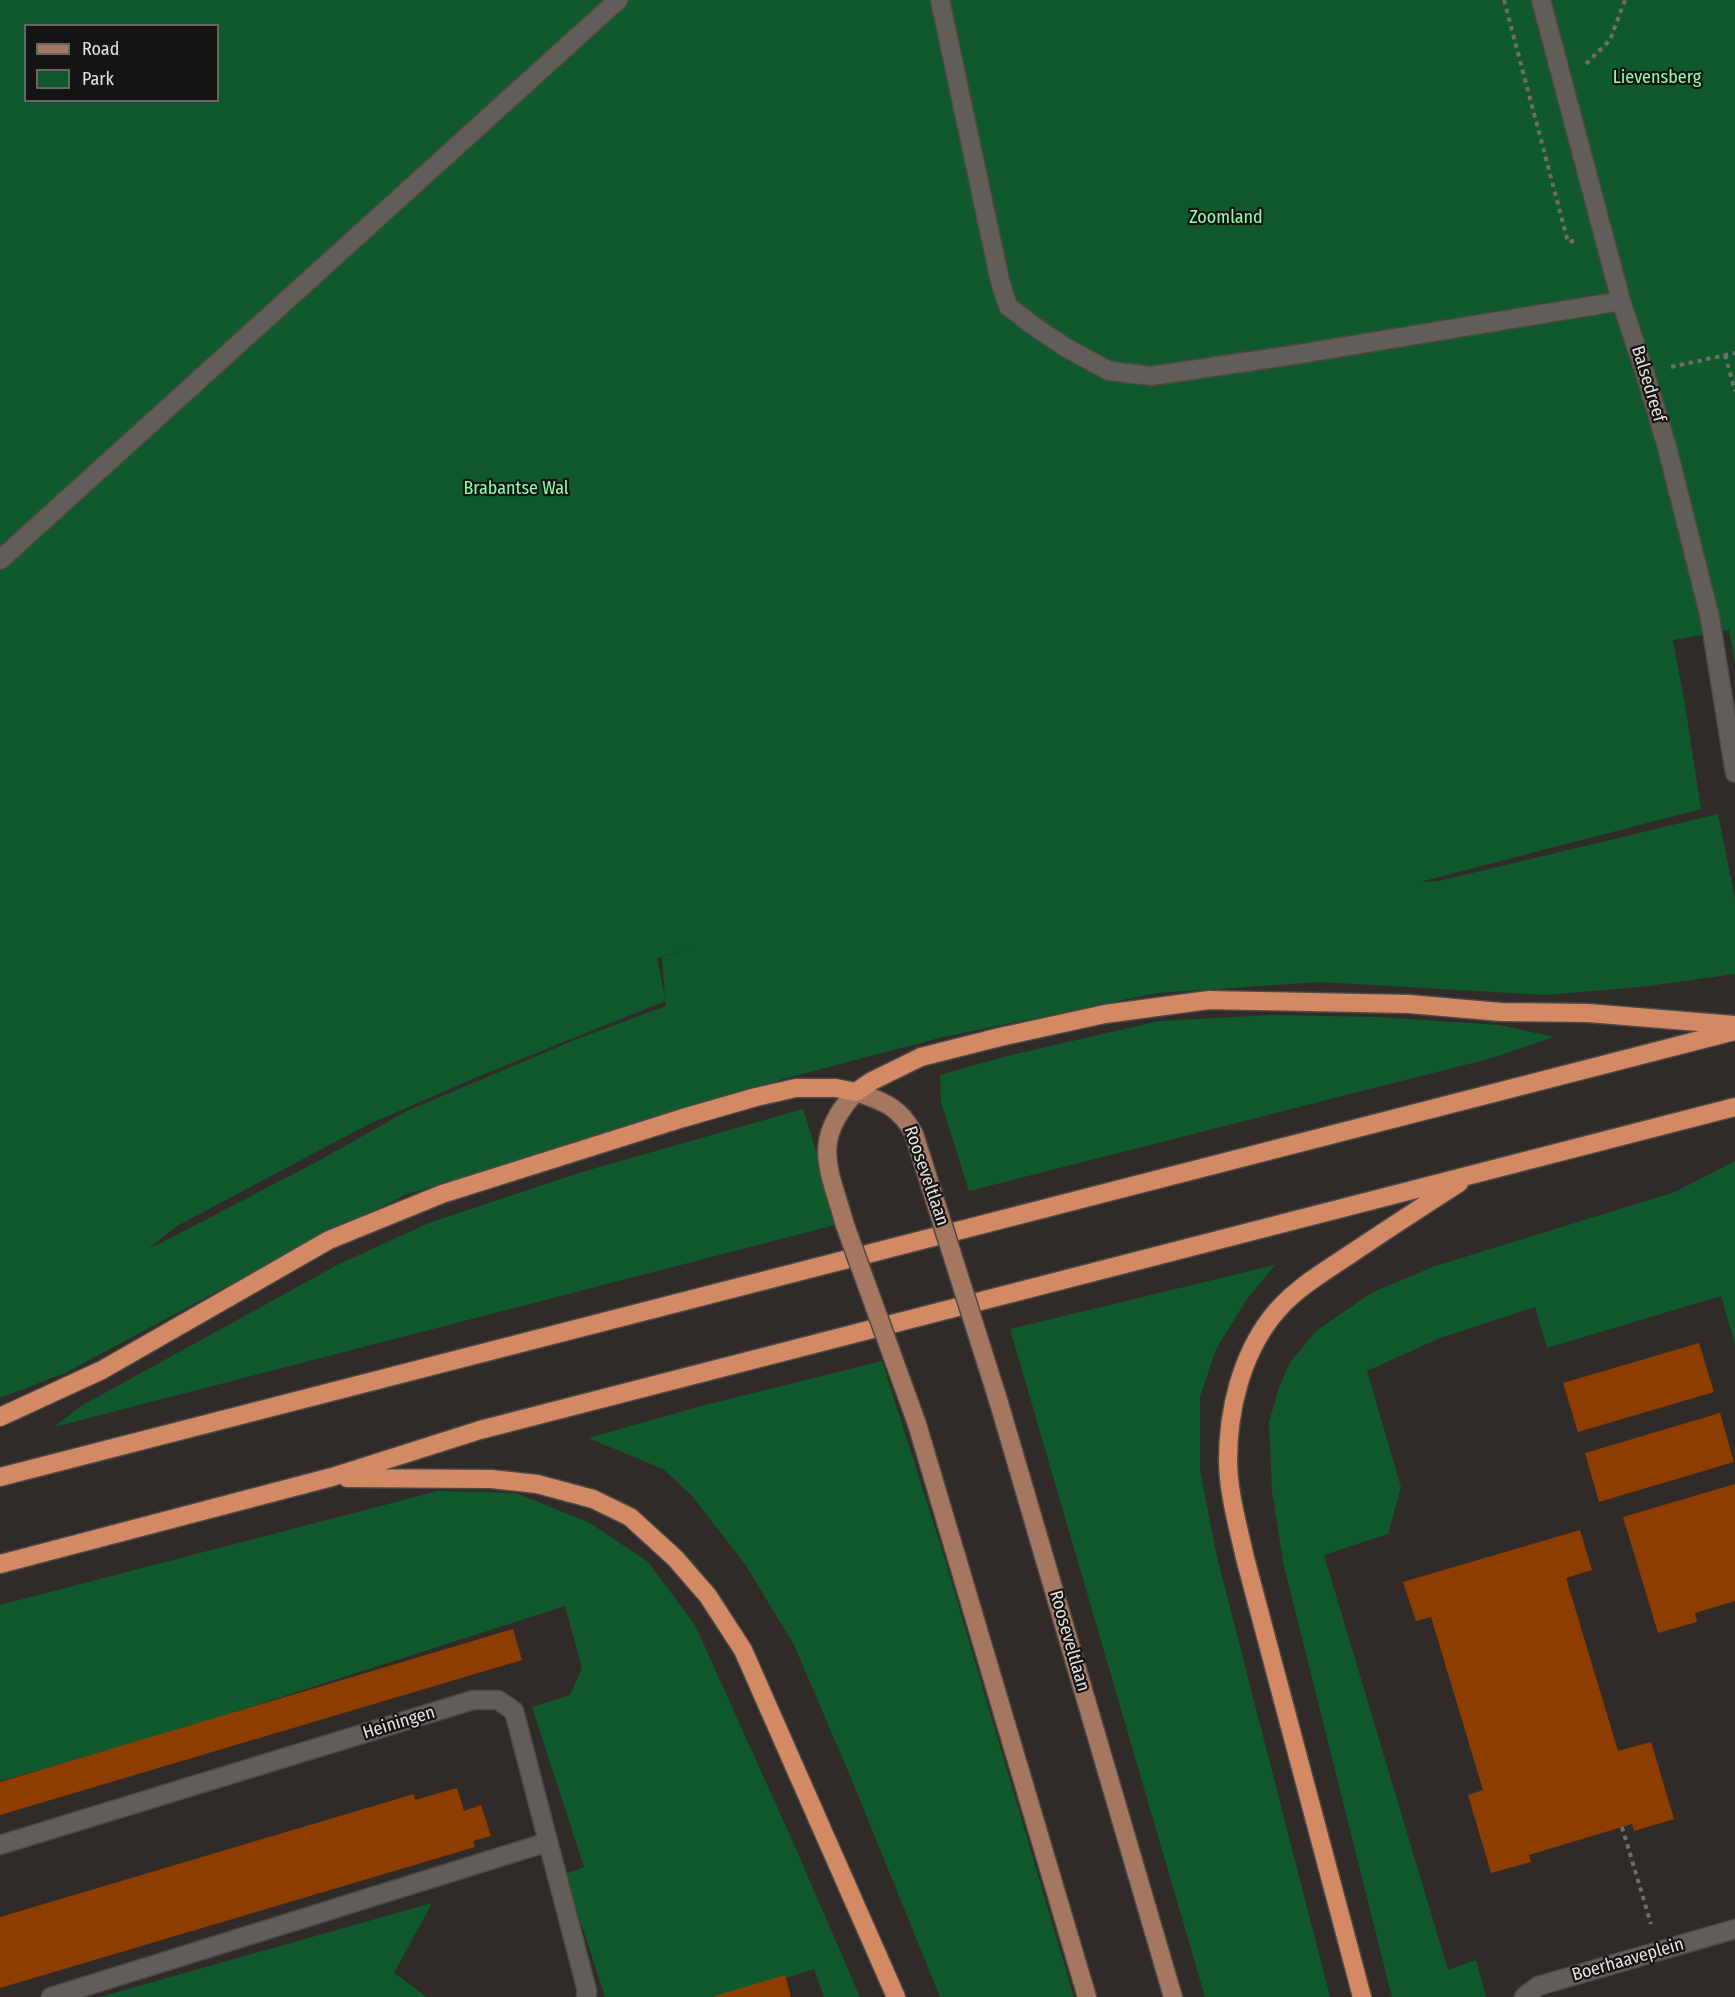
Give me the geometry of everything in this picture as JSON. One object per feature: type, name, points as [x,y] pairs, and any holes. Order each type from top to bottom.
[{"type":"highway","points":[[0,1417],[102,1370],[329,1240],[442,1194],[756,1097],[796,1088],[836,1088],[856,1092],[872,1081],[921,1057],[1000,1037],[1105,1014],[1209,1000],[1409,1004],[1501,1012],[1588,1014],[1735,1025]]},
{"type":"highway","points":[[0,1478],[1735,1030]]},
{"type":"highway","points":[[0,1564],[332,1477],[480,1430],[1735,1107]]},
{"type":"highway","points":[[1362,1997],[1245,1558],[1228,1461],[1231,1415],[1252,1349],[1271,1317],[1300,1288],[1470,1175]]},
{"type":"highway","points":[[332,1477],[491,1479],[537,1484],[593,1499],[630,1517],[675,1558],[708,1596],[743,1650],[896,1997]]},
{"type":"main road","name":"Rooseveltlaan","points":[[856,1092],[894,1108],[907,1119],[914,1134],[999,1403],[1173,1997]]},
{"type":"main road","points":[[856,1092],[833,1121],[827,1140],[826,1157],[845,1225],[917,1424],[1087,1997]]},
{"type":"street","points":[[0,560],[618,0]]},
{"type":"street","points":[[940,0],[1000,281],[1008,306],[1065,347],[1109,371],[1151,376],[1293,356],[1621,301]]},
{"type":"street","name":"Balsedreef","points":[[1540,0],[1621,301],[1667,447],[1710,618],[1735,773]]},
{"type":"street","name":"Heiningen","points":[[0,1845],[473,1700],[498,1700],[514,1711],[587,1991],[586,1997]]},
{"type":"street","points":[[51,1997],[548,1842]]},
{"type":"street","name":"Boerhaaveplein","points":[[1524,1997],[1538,1986],[1735,1929]]},
{"type":"path","points":[[1504,0],[1568,242],[1583,239]]},
{"type":"path","points":[[1564,86],[1610,40],[1625,0]]},
{"type":"path","points":[[1645,373],[1735,352]]},
{"type":"path","points":[[1725,356],[1735,391]]},
{"type":"path","points":[[1622,1827],[1659,1951]]},
{"type":"green space","name":"Brabantse Wal","points":[[0,0],[1735,0],[1735,663],[1729,630],[1673,640],[1701,809],[1420,882],[1439,881],[1718,814],[1735,898],[1735,974],[1641,987],[1545,995],[1320,982],[1157,993],[943,1037],[787,1078],[405,1195],[274,1261],[65,1373],[0,1398]],"holes":[[[703,944],[662,957],[665,998],[657,958]],[[665,1001],[666,1006],[577,1039],[407,1111],[320,1160],[149,1248],[177,1226],[367,1125],[477,1077]]]},
{"type":"green space","points":[[1272,1015],[1376,1017],[1499,1025],[1554,1037],[1492,1058],[969,1191],[941,1102],[940,1075],[1007,1056],[1159,1021]]},
{"type":"green space","points":[[803,1109],[839,1224],[54,1427],[81,1406],[339,1264],[429,1223],[582,1172]]},
{"type":"green space","points":[[1735,1161],[1735,1344],[1721,1296],[1547,1348],[1535,1307],[1440,1338],[1367,1371],[1401,1487],[1388,1534],[1324,1555],[1448,1970],[1476,1960],[1486,1997],[1392,1997],[1284,1567],[1272,1492],[1269,1422],[1279,1387],[1291,1361],[1316,1331],[1371,1293],[1432,1267],[1675,1192]]},
{"type":"green space","points":[[1275,1265],[1247,1299],[1216,1349],[1200,1397],[1200,1471],[1217,1557],[1330,1997],[1205,1997],[1010,1329]]},
{"type":"green space","points":[[882,1361],[942,1550],[1074,1997],[940,1997],[794,1645],[745,1564],[692,1496],[663,1469],[588,1438],[705,1405]]},
{"type":"green space","points":[[438,1491],[516,1493],[590,1523],[648,1562],[695,1625],[860,1997],[824,1997],[814,1969],[728,1997],[605,1997],[565,1874],[584,1867],[532,1707],[570,1695],[582,1668],[565,1606],[166,1734],[0,1781],[0,1605]]},
{"type":"green space","points":[[432,1903],[394,1973],[427,1997],[100,1997]]},
{"type":"building","points":[[1699,1343],[1714,1392],[1578,1432],[1563,1383]]},
{"type":"building","points":[[1720,1413],[1734,1462],[1599,1502],[1585,1453]]},
{"type":"building","points":[[1735,1484],[1735,1601],[1695,1613],[1697,1622],[1658,1633],[1623,1517]]},
{"type":"building","points":[[1580,1530],[1592,1570],[1566,1578],[1618,1751],[1651,1742],[1674,1819],[1634,1831],[1632,1824],[1529,1855],[1531,1862],[1491,1873],[1468,1795],[1483,1790],[1431,1617],[1416,1621],[1403,1582]]},
{"type":"building","points":[[513,1629],[522,1660],[0,1815],[0,1782]]},
{"type":"building","points":[[457,1788],[464,1811],[481,1805],[491,1836],[473,1841],[475,1847],[0,1988],[0,1917],[414,1794],[415,1800]]},
{"type":"building","points":[[785,1975],[791,1997],[715,1997],[715,1996]]},
{"type":"park label","name":"Lievensberg","points":[[1657,78]]},
{"type":"park label","name":"Zoomland","points":[[1226,218]]}]
